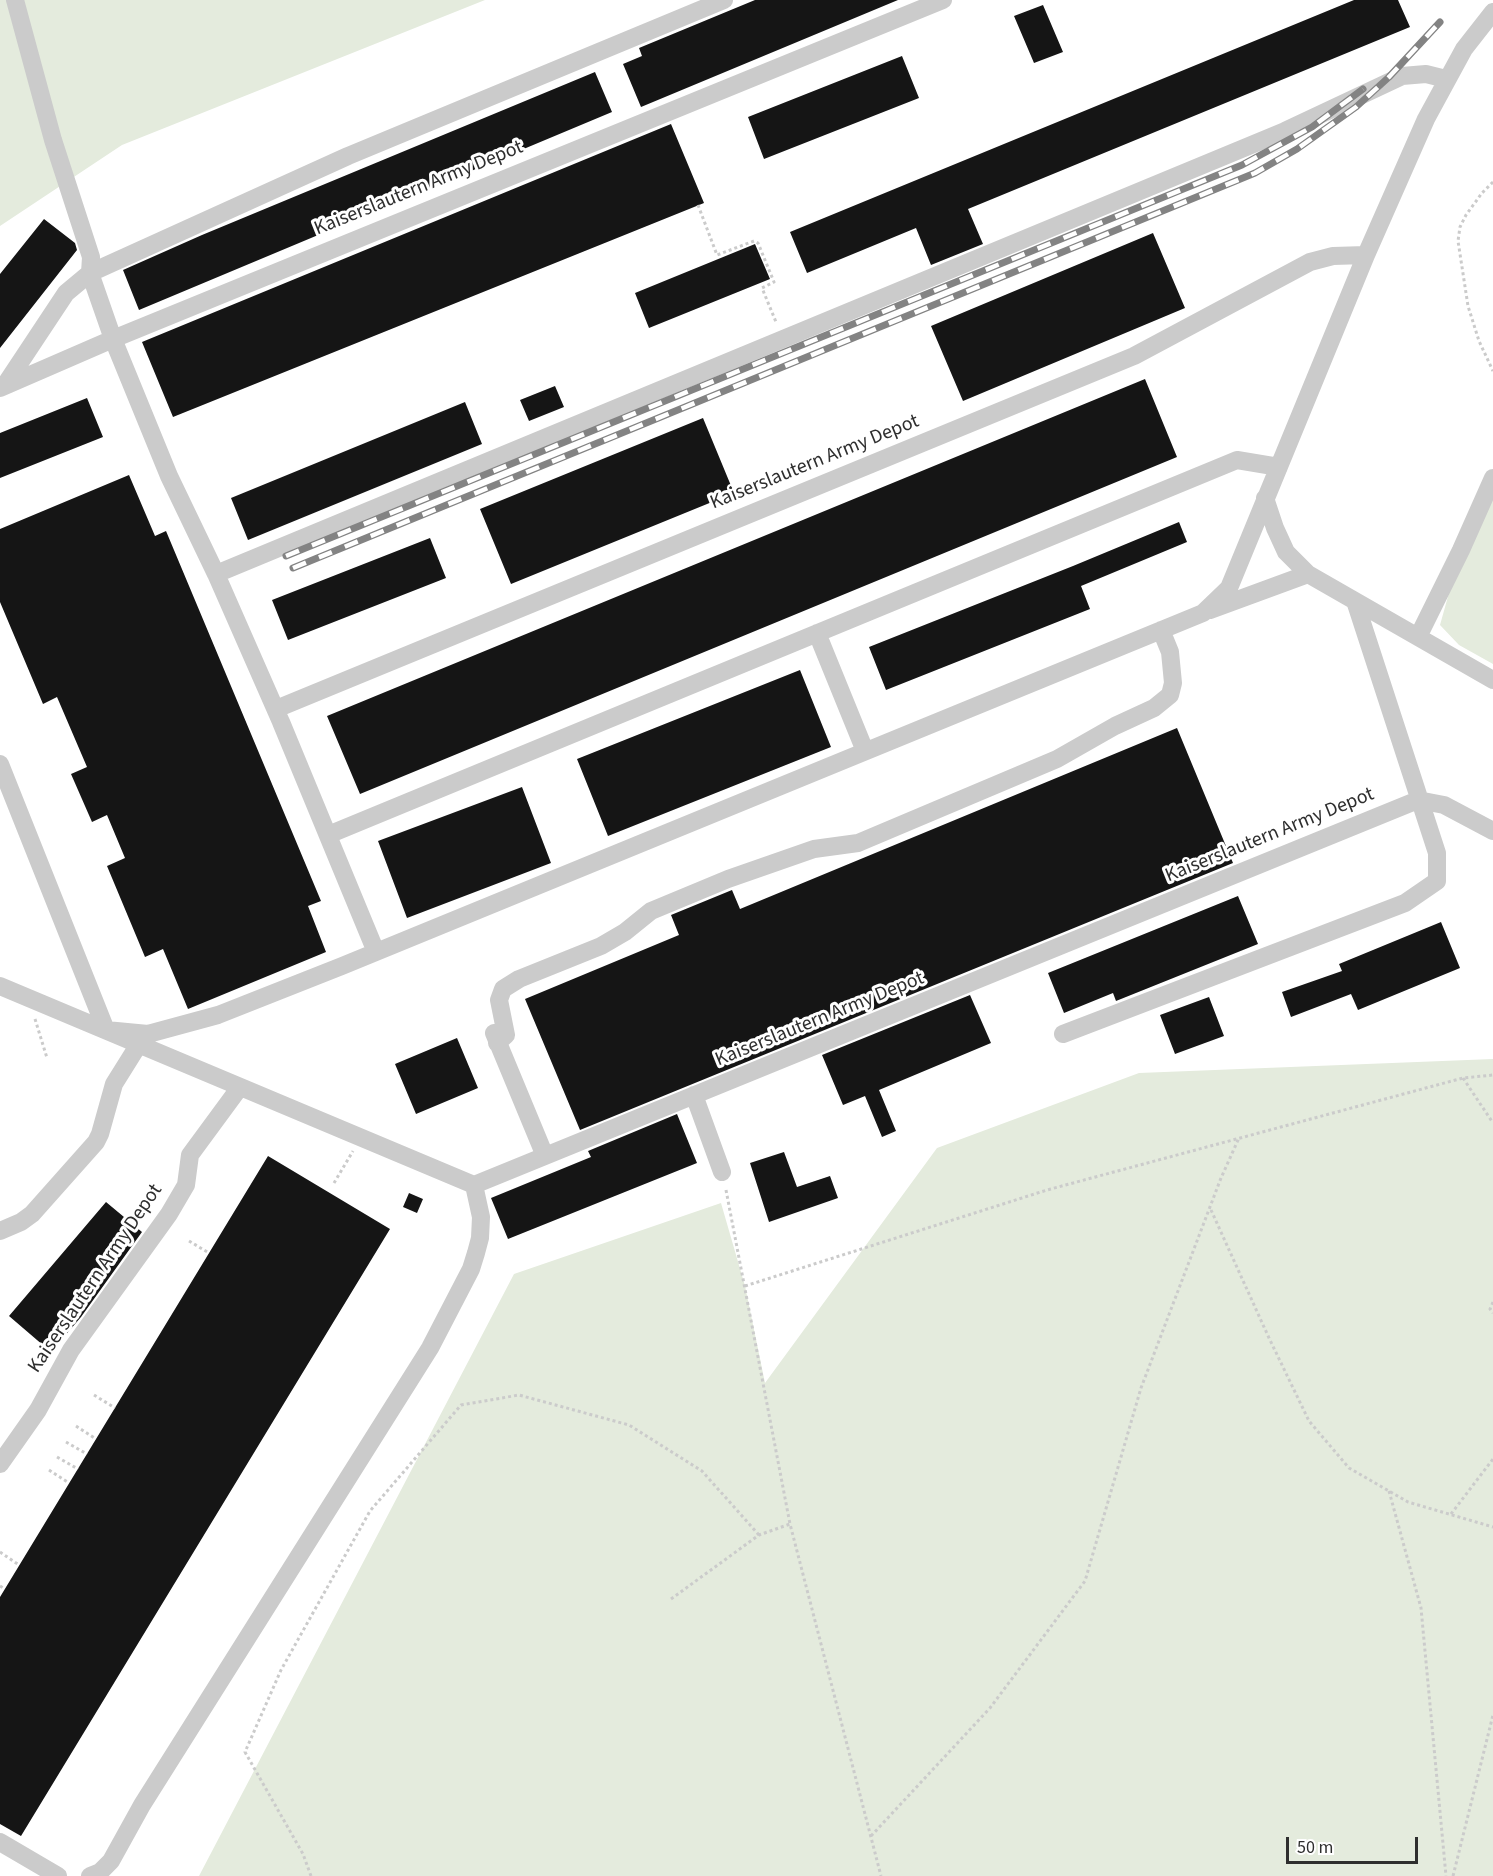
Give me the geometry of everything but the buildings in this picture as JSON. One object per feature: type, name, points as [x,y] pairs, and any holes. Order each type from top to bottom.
[{"type":"lane","points":[[15,0],[53,140],[91,257],[90,273],[112,339],[169,476],[216,574],[276,709],[376,952]]},
{"type":"lane","name":"Kaiserslautern Army Depot","points":[[3,386],[66,293],[90,273],[348,156],[724,0]]},
{"type":"lane","name":"Kaiserslautern Army Depot","points":[[3,386],[112,339],[943,0]]},
{"type":"lane","points":[[1203,613],[1229,588],[1366,255],[1426,119],[1464,49],[1493,12]]},
{"type":"lane","points":[[216,574],[1285,131],[1402,76],[1426,74],[1446,79]]},
{"type":"lane","name":"Kaiserslautern Army Depot","points":[[276,709],[1134,356],[1310,262],[1333,256],[1366,255]]},
{"type":"lane","points":[[328,835],[1237,460],[1279,467]]},
{"type":"lane","points":[[1418,637],[1493,478]]},
{"type":"lane","points":[[1265,498],[1286,552],[1308,574],[1493,680]]},
{"type":"lane","points":[[106,1030],[148,1034],[219,1015],[1161,630],[1308,574]]},
{"type":"lane","points":[[1063,1034],[1405,903],[1437,881],[1437,853],[1355,601]]},
{"type":"lane","points":[[545,1156],[495,1037],[506,1035],[500,1000],[502,989],[519,979],[601,946],[626,932],[651,911],[729,879],[814,849],[858,843],[1057,759],[1114,726],[1154,708],[1170,695],[1173,682],[1170,652],[1161,630]]},
{"type":"lane","points":[[817,633],[865,752]]},
{"type":"lane","points":[[0,764],[106,1030]]},
{"type":"lane","points":[[1418,800],[1444,805],[1493,831]]},
{"type":"lane","name":"Kaiserslautern Army Depot","points":[[474,1185],[1418,800]]},
{"type":"lane","points":[[0,986],[474,1185],[481,1216],[480,1238],[471,1269],[430,1348],[142,1805],[111,1861],[100,1872],[90,1876]]},
{"type":"lane","points":[[0,1231],[21,1222],[38,1209],[96,1142],[103,1126],[114,1083],[139,1044]]},
{"type":"lane","name":"Kaiserslautern Army Depot","points":[[0,1464],[38,1410],[71,1350],[169,1214],[186,1185],[190,1155],[240,1087]]},
{"type":"lane","points":[[694,1095],[722,1172]]},
{"type":"lane","points":[[0,1842],[58,1876]]},
{"type":"path","points":[[1493,182],[1466,215],[1460,227],[1458,241],[1468,306],[1479,341],[1493,370]]},
{"type":"path","points":[[698,205],[717,255],[754,241],[758,243],[774,282],[762,288],[783,339]]},
{"type":"path","points":[[32,1012],[47,1058]]},
{"type":"path","points":[[745,1286],[1047,1190],[1463,1078],[1493,1075]]},
{"type":"path","points":[[1463,1078],[1493,1123]]},
{"type":"path","points":[[334,1183],[361,1138]]},
{"type":"path","points":[[871,1836],[990,1708],[1085,1581],[1141,1388],[1239,1138]]},
{"type":"path","points":[[722,1172],[790,1524],[881,1876]]},
{"type":"path","points":[[1210,1209],[1309,1422],[1348,1468],[1408,1502],[1493,1527]]},
{"type":"path","points":[[189,1240],[209,1253]]},
{"type":"path","points":[[1493,1302],[1490,1309],[1493,1313]]},
{"type":"path","points":[[94,1395],[115,1408]]},
{"type":"path","points":[[311,1876],[303,1854],[245,1752],[281,1670],[370,1511],[461,1405],[519,1395],[629,1425],[702,1471],[759,1535]]},
{"type":"path","points":[[76,1426],[96,1439]]},
{"type":"path","points":[[66,1442],[87,1454]]},
{"type":"path","points":[[57,1457],[78,1469]]},
{"type":"path","points":[[1451,1515],[1493,1460]]},
{"type":"path","points":[[49,1470],[69,1483]]},
{"type":"path","points":[[1389,1491],[1421,1608],[1446,1876]]},
{"type":"path","points":[[671,1599],[759,1535],[790,1524]]},
{"type":"path","points":[[0,1552],[20,1565]]},
{"type":"path","points":[[0,1586],[5,1589]]},
{"type":"path","points":[[1453,1876],[1493,1715]]},
{"type":"shaded area","points":[[0,0],[485,0],[122,145],[0,226]]},
{"type":"shaded area","points":[[1493,478],[1493,664],[1459,645],[1440,625],[1461,550]]},
{"type":"shaded area","points":[[1493,1059],[1493,1876],[199,1876],[514,1274],[721,1203],[745,1286],[765,1383],[937,1148],[1139,1073]]},
{"type":"railway","points":[[293,568],[1255,173],[1297,149],[1356,107],[1389,77],[1440,22]]},
{"type":"railway","points":[[286,556],[1242,165],[1312,127],[1363,89]]}]
